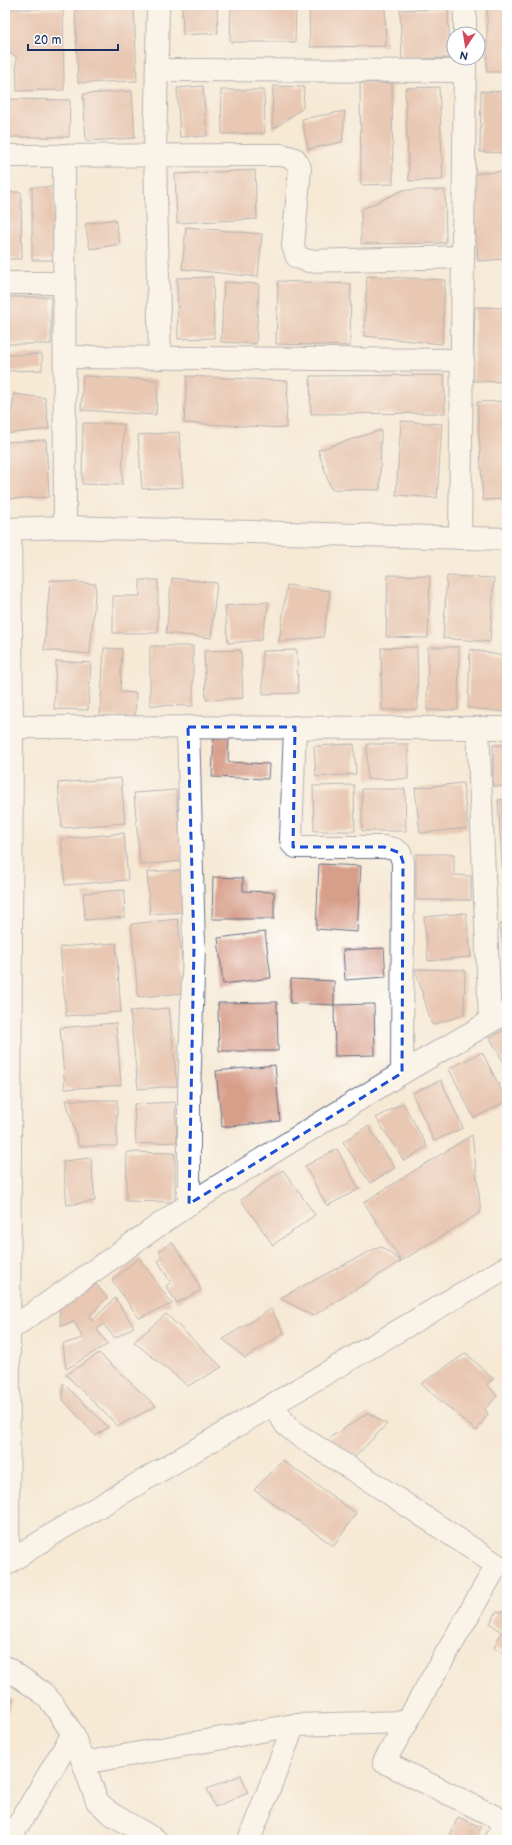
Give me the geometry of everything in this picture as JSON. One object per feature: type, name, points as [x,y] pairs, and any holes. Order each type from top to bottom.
[{"type":"street","points":[[158,5],[155,155],[160,358]]},
{"type":"street","points":[[465,5],[465,26]]},
{"type":"street","points":[[157,70],[446,65]]},
{"type":"street","points":[[460,538],[465,66]]},
{"type":"street","points":[[64,155],[65,527]]},
{"type":"street","points":[[5,156],[282,155],[295,159],[300,168],[293,246],[297,257],[308,261],[462,257]]},
{"type":"street","points":[[5,283],[64,284]]},
{"type":"street","points":[[64,357],[463,360]]},
{"type":"street","points":[[6,1564],[9,727],[8,529],[65,527],[507,539]]},
{"type":"street","points":[[9,727],[507,728]]},
{"type":"street","points":[[188,727],[194,946],[189,1094],[189,1204]]},
{"type":"street","points":[[295,727],[292,844],[296,847],[384,847],[394,849],[400,853],[402,858],[402,1073]]},
{"type":"street","points":[[7,1332],[189,1204],[402,1073],[498,1017],[478,728]]},
{"type":"street","points":[[6,1564],[59,1530],[507,1267]]},
{"type":"street","points":[[273,1405],[286,1425],[298,1435],[497,1565],[384,1762],[503,1827]]},
{"type":"street","points":[[5,1667],[43,1693],[53,1704],[73,1734],[97,1801],[110,1813],[156,1840]]},
{"type":"street","points":[[84,1763],[294,1725],[407,1722]]},
{"type":"street","points":[[249,1840],[294,1725]]},
{"type":"street","points":[[9,1840],[73,1734]]},
{"type":"highlighted area","points":[[188,727],[295,727],[293,847],[384,847],[400,853],[403,862],[402,1073],[189,1204],[194,946]]},
{"type":"building","points":[[75,5],[134,5],[137,81],[78,83]]},
{"type":"building","points":[[182,5],[217,5],[218,33],[183,35]]},
{"type":"building","points":[[231,5],[296,5],[295,42],[230,42]]},
{"type":"building","points":[[309,5],[385,5],[386,46],[310,47]]},
{"type":"building","points":[[487,5],[507,5],[507,72],[487,72]]},
{"type":"building","points":[[5,9],[63,9],[64,90],[17,91],[16,56],[5,52]]},
{"type":"building","points":[[448,9],[449,26],[446,26],[446,58],[402,60],[400,10]]},
{"type":"building","points":[[360,83],[392,83],[393,184],[361,185]]},
{"type":"building","points":[[203,86],[207,136],[180,137],[177,88]]},
{"type":"building","points":[[273,86],[304,87],[303,108],[272,130]]},
{"type":"building","points":[[439,87],[443,180],[409,181],[405,88]]},
{"type":"building","points":[[221,90],[264,90],[265,133],[222,134]]},
{"type":"building","points":[[132,91],[135,138],[86,141],[83,94]]},
{"type":"building","points":[[481,91],[507,92],[507,153],[480,152]]},
{"type":"building","points":[[6,99],[70,100],[69,137],[6,137]]},
{"type":"building","points":[[345,111],[342,142],[308,149],[302,119]]},
{"type":"building","points":[[255,170],[257,219],[177,223],[175,174]]},
{"type":"building","points":[[507,171],[507,259],[478,261],[470,174]]},
{"type":"building","points":[[32,187],[54,187],[54,260],[32,260]]},
{"type":"building","points":[[403,190],[445,190],[446,243],[361,244],[361,210]]},
{"type":"building","points":[[5,192],[21,192],[22,259],[5,259]]},
{"type":"building","points":[[115,219],[120,244],[90,249],[85,224]]},
{"type":"building","points":[[186,227],[262,234],[258,277],[182,269]]},
{"type":"building","points":[[367,276],[445,280],[442,344],[364,336]]},
{"type":"building","points":[[213,277],[214,338],[178,339],[177,278]]},
{"type":"building","points":[[278,281],[351,284],[350,346],[276,344]]},
{"type":"building","points":[[224,282],[259,284],[256,344],[221,342]]},
{"type":"building","points":[[5,297],[51,297],[51,344],[5,344]]},
{"type":"building","points":[[475,307],[507,308],[507,382],[473,381]]},
{"type":"building","points":[[42,354],[42,370],[5,371],[5,355]]},
{"type":"building","points":[[444,375],[445,413],[311,414],[310,376]]},
{"type":"building","points":[[83,376],[158,380],[156,415],[81,410]]},
{"type":"building","points":[[187,376],[288,381],[286,428],[184,423]]},
{"type":"building","points":[[14,394],[45,398],[49,429],[5,434],[5,412],[12,411]]},
{"type":"building","points":[[507,401],[507,499],[483,500],[477,402]]},
{"type":"building","points":[[401,421],[442,424],[437,498],[396,495]]},
{"type":"building","points":[[83,423],[124,424],[122,485],[82,484]]},
{"type":"building","points":[[381,430],[380,490],[331,489],[318,450]]},
{"type":"building","points":[[179,432],[183,487],[142,489],[138,435]]},
{"type":"building","points":[[46,440],[49,497],[5,499],[5,442]]},
{"type":"building","points":[[388,575],[430,576],[428,638],[386,637]]},
{"type":"building","points":[[447,576],[494,578],[490,642],[443,638]]},
{"type":"building","points":[[172,578],[217,583],[211,638],[166,633]]},
{"type":"building","points":[[50,580],[96,584],[90,654],[44,650]]},
{"type":"building","points":[[140,580],[158,580],[158,633],[113,633],[113,596],[140,596]]},
{"type":"building","points":[[287,585],[330,591],[323,637],[279,642]]},
{"type":"building","points":[[269,602],[261,640],[228,643],[225,606]]},
{"type":"building","points":[[150,646],[193,646],[193,706],[150,705]]},
{"type":"building","points":[[417,647],[418,709],[382,710],[381,648]]},
{"type":"building","points":[[428,647],[459,647],[458,710],[427,710]]},
{"type":"building","points":[[104,648],[122,649],[120,692],[136,693],[135,718],[100,716]]},
{"type":"building","points":[[470,649],[507,657],[505,712],[468,708]]},
{"type":"building","points":[[241,650],[243,698],[206,700],[204,651]]},
{"type":"building","points":[[297,650],[298,693],[263,694],[262,651]]},
{"type":"building","points":[[56,661],[91,663],[88,710],[54,709]]},
{"type":"building","points":[[214,735],[229,736],[228,762],[269,764],[268,779],[212,777]]},
{"type":"building","points":[[354,744],[356,774],[316,777],[314,746]]},
{"type":"building","points":[[367,744],[408,744],[408,779],[367,779]]},
{"type":"building","points":[[493,745],[507,745],[507,786],[493,786]]},
{"type":"building","points":[[121,778],[125,823],[62,828],[58,783]]},
{"type":"building","points":[[463,783],[468,828],[420,833],[415,788]]},
{"type":"building","points":[[354,785],[355,831],[314,831],[313,786]]},
{"type":"building","points":[[362,789],[405,789],[406,831],[362,831]]},
{"type":"building","points":[[176,790],[182,861],[140,865],[134,793]]},
{"type":"building","points":[[507,799],[507,880],[503,880],[498,800]]},
{"type":"building","points":[[124,833],[128,880],[65,885],[61,839]]},
{"type":"building","points":[[416,854],[454,854],[454,875],[471,876],[471,900],[416,900]]},
{"type":"building","points":[[319,864],[361,866],[357,932],[316,929]]},
{"type":"building","points":[[182,870],[184,912],[150,914],[147,872]]},
{"type":"building","points":[[213,877],[243,878],[243,891],[274,892],[274,919],[212,919]]},
{"type":"building","points":[[124,890],[125,917],[85,920],[83,893]]},
{"type":"building","points":[[466,913],[471,957],[428,961],[424,917]]},
{"type":"building","points":[[178,919],[185,993],[138,997],[131,924]]},
{"type":"building","points":[[500,924],[507,924],[507,971],[506,971]]},
{"type":"building","points":[[265,932],[271,978],[223,984],[218,938]]},
{"type":"building","points":[[116,943],[121,1012],[66,1016],[60,947]]},
{"type":"building","points":[[384,948],[386,977],[345,980],[343,950]]},
{"type":"building","points":[[415,969],[465,970],[464,1015],[432,1025]]},
{"type":"building","points":[[291,979],[334,981],[334,1005],[290,1003]]},
{"type":"building","points":[[277,1002],[278,1051],[219,1051],[218,1003]]},
{"type":"building","points":[[374,1004],[375,1055],[335,1056],[334,1005]]},
{"type":"building","points":[[169,1008],[177,1086],[138,1089],[130,1011]]},
{"type":"building","points":[[116,1023],[121,1085],[65,1089],[60,1028]]},
{"type":"building","points":[[507,1028],[507,1068],[490,1038]]},
{"type":"building","points":[[482,1052],[507,1101],[474,1118],[449,1069]]},
{"type":"building","points":[[275,1065],[280,1121],[222,1127],[216,1071]]},
{"type":"building","points":[[441,1080],[463,1128],[434,1141],[412,1093]]},
{"type":"building","points":[[66,1100],[117,1100],[117,1146],[79,1146]]},
{"type":"building","points":[[175,1102],[177,1142],[136,1144],[134,1104]]},
{"type":"building","points":[[403,1103],[427,1146],[404,1161],[376,1118]]},
{"type":"building","points":[[368,1126],[395,1168],[370,1183],[343,1142]]},
{"type":"building","points":[[472,1135],[481,1212],[401,1261],[364,1202]]},
{"type":"building","points":[[337,1149],[359,1189],[327,1206],[305,1166]]},
{"type":"building","points":[[127,1152],[175,1153],[175,1202],[126,1201]]},
{"type":"building","points":[[91,1158],[95,1201],[67,1205],[63,1161]]},
{"type":"building","points":[[283,1170],[315,1215],[273,1245],[241,1200]]},
{"type":"building","points":[[172,1242],[190,1268],[201,1290],[177,1303],[166,1286],[171,1283],[158,1261],[162,1258],[159,1251]]},
{"type":"building","points":[[380,1246],[401,1261],[313,1316],[280,1298]]},
{"type":"building","points":[[139,1258],[172,1304],[139,1318],[112,1280]]},
{"type":"building","points":[[96,1284],[107,1298],[89,1316],[92,1321],[115,1298],[134,1327],[115,1338],[103,1324],[97,1330],[108,1344],[66,1369],[63,1344],[83,1338],[74,1322],[61,1326],[59,1308]]},
{"type":"building","points":[[271,1309],[284,1333],[245,1358],[223,1339]]},
{"type":"building","points":[[166,1314],[222,1367],[188,1386],[134,1342]]},
{"type":"building","points":[[99,1353],[156,1406],[118,1426],[66,1375]]},
{"type":"building","points":[[466,1353],[493,1379],[487,1384],[497,1396],[485,1409],[488,1414],[476,1431],[421,1384]]},
{"type":"building","points":[[63,1383],[108,1427],[96,1436],[63,1400]]},
{"type":"building","points":[[368,1413],[387,1424],[352,1460],[323,1442]]},
{"type":"building","points":[[282,1460],[356,1513],[334,1546],[254,1490]]},
{"type":"building","points":[[507,1603],[507,1653],[494,1648],[501,1632],[490,1623],[497,1611],[503,1612]]},
{"type":"building","points":[[5,1697],[13,1700],[7,1715],[5,1714]]},
{"type":"building","points":[[241,1775],[248,1793],[215,1807],[207,1789]]},
{"type":"building","points":[[458,1817],[481,1827],[476,1840],[448,1840]]}]
